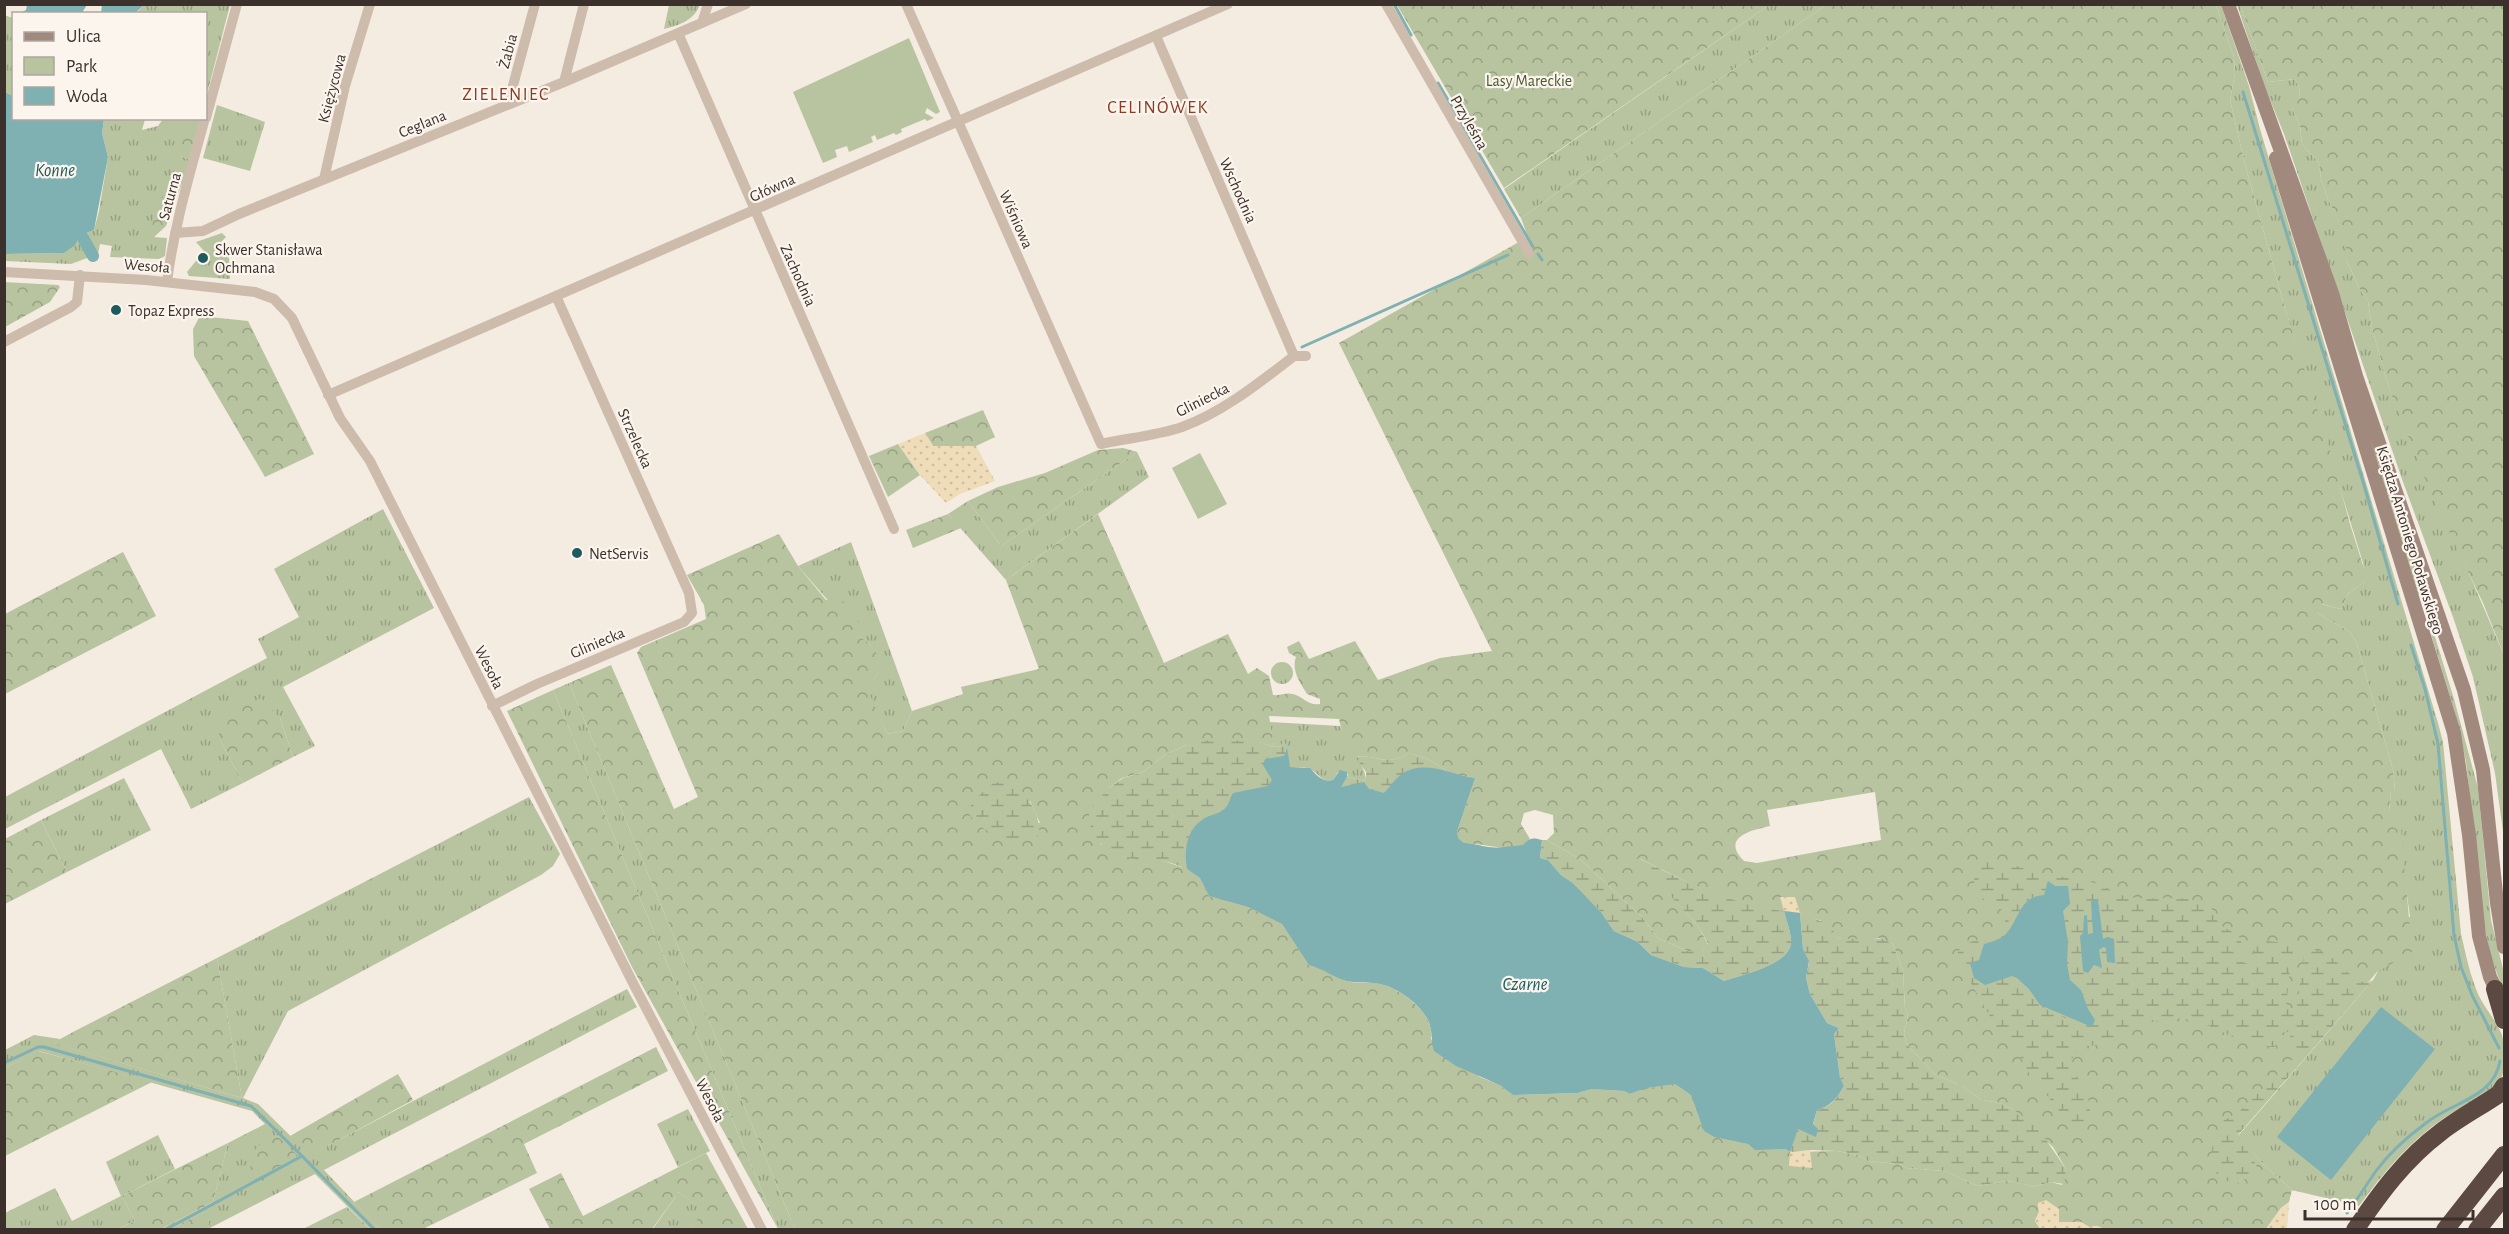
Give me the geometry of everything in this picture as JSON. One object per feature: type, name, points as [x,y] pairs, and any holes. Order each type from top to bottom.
[{"type":"highway","points":[[2495,989],[2505,1020]]},
{"type":"highway","points":[[2355,1230],[2399,1169],[2440,1133],[2499,1094],[2505,1086]]},
{"type":"highway","points":[[2464,1117],[2505,1104]]},
{"type":"highway","points":[[2445,1230],[2505,1155]]},
{"type":"highway","points":[[2477,1230],[2505,1196]]},
{"type":"main road","name":"Księdza Antoniego Poławskiego","points":[[2228,4],[2332,293],[2356,376],[2464,690],[2482,770],[2497,903],[2505,947]]},
{"type":"main road","name":"Księdza Antoniego Poławskiego","points":[[2258,89],[2293,216],[2454,734],[2468,824],[2480,936],[2484,957],[2495,989],[2505,1006]]},
{"type":"street","name":"Saturna","points":[[207,111],[237,4]]},
{"type":"street","name":"Księżycowa","points":[[324,179],[345,86],[370,4]]},
{"type":"street","name":"Żabia","points":[[508,104],[535,4]]},
{"type":"street","points":[[564,82],[584,4]]},
{"type":"street","points":[[702,23],[708,4]]},
{"type":"street","name":"Ceglana","points":[[175,233],[203,231],[746,4]]},
{"type":"street","name":"Wiśniowa","points":[[906,4],[1101,444]]},
{"type":"street","name":"Główna","points":[[328,395],[1228,4]]},
{"type":"street","name":"Przyleśna","points":[[1386,4],[1529,253]]},
{"type":"street","name":"Zachodnia","points":[[678,33],[894,529]]},
{"type":"street","name":"Wschodnia","points":[[1156,36],[1300,356]]},
{"type":"street","name":"Saturna","points":[[167,282],[175,233],[204,120]]},
{"type":"street","name":"Wesoła","points":[[4,272],[80,275],[255,292],[274,298],[292,318],[340,418],[370,461],[634,985],[762,1230]]},
{"type":"street","points":[[4,342],[77,302],[80,275]]},
{"type":"street","name":"Strzelecka","points":[[556,296],[689,593]]},
{"type":"street","name":"Gliniecka","points":[[1101,444],[1183,427],[1236,399],[1300,356]]},
{"type":"street","name":"Gliniecka","points":[[492,706],[537,684],[684,622],[692,613],[693,605],[689,593]]},
{"type":"green space","points":[[669,4],[700,5],[694,15],[685,22],[664,29]]},
{"type":"green space","points":[[144,5],[230,5],[208,90],[207,12],[137,12]]},
{"type":"green space","name":"Lasy Mareckie","points":[[1397,5],[1769,5],[1504,188]]},
{"type":"green space","points":[[1769,5],[1826,5],[1521,218],[1504,189]]},
{"type":"green space","points":[[1826,5],[2216,5],[2234,57],[2235,74],[2230,100],[2245,164],[2284,305],[2328,443],[2366,575],[2365,581],[2348,594],[2341,609],[2322,604],[2317,613],[2350,632],[2357,644],[2393,770],[2395,791],[2391,792],[2389,811],[2400,816],[2412,952],[2377,972],[2238,1135],[2263,1164],[2292,1190],[2289,1202],[2281,1208],[2266,1229],[2104,1229],[2097,1226],[2089,1227],[2081,1222],[2059,1222],[2058,1215],[2038,1203],[2039,1212],[2035,1221],[2041,1230],[795,1229],[569,683],[611,665],[674,809],[698,797],[637,653],[641,647],[706,619],[704,605],[687,575],[779,534],[798,566],[826,600],[847,602],[860,625],[859,636],[871,645],[881,660],[878,674],[867,688],[887,734],[903,731],[912,711],[963,694],[961,687],[1039,669],[1006,580],[1098,514],[1164,663],[1228,634],[1248,674],[1257,668],[1269,676],[1273,695],[1288,693],[1309,703],[1320,704],[1320,699],[1307,694],[1295,672],[1296,657],[1289,653],[1287,647],[1299,641],[1309,659],[1355,641],[1378,680],[1440,658],[1492,651],[1339,343],[1528,237],[1521,218]],"holes":[[[1269,716],[1339,719],[1344,740],[1355,757],[1392,760],[1409,753],[1428,759],[1450,773],[1475,778],[1457,831],[1458,838],[1464,843],[1518,847],[1530,839],[1521,824],[1524,813],[1535,810],[1553,815],[1554,833],[1547,840],[1580,859],[1641,916],[1659,939],[1688,951],[1702,951],[1708,945],[1699,927],[1636,857],[1706,891],[1756,908],[1800,913],[1807,919],[1820,920],[1838,938],[1851,941],[1879,938],[1893,944],[1903,971],[1905,1009],[1908,1016],[1904,1033],[1906,1043],[1934,1074],[1960,1085],[1982,1100],[1999,1103],[2012,1109],[2053,1147],[2066,1169],[2062,1185],[2051,1182],[2032,1187],[2006,1181],[1978,1186],[1945,1171],[1906,1168],[1898,1164],[1868,1161],[1858,1155],[1837,1151],[1755,1150],[1748,1144],[1714,1137],[1704,1131],[1691,1095],[1675,1084],[1646,1088],[1630,1094],[1624,1091],[1591,1089],[1578,1093],[1513,1095],[1500,1085],[1480,1077],[1431,1039],[1428,1020],[1422,1011],[1405,996],[1385,985],[1348,981],[1309,965],[1282,924],[1248,907],[1209,896],[1200,878],[1187,869],[1158,859],[1124,857],[1100,844],[1109,788],[1122,778],[1143,772],[1166,754],[1187,745],[1259,742],[1274,747]],[[1875,792],[1881,840],[1757,863],[1744,861],[1737,853],[1735,846],[1737,840],[1755,830],[1770,826],[1767,810]],[[1030,801],[1040,823],[968,812]]]},
{"type":"green space","points":[[2216,5],[2221,5],[2249,86],[2438,723],[2443,742],[2461,934],[2476,988],[2501,1032],[2505,1049],[2504,1070],[2498,1083],[2486,1094],[2444,1118],[2419,1137],[2359,1206],[2292,1190],[2263,1164],[2238,1136],[2373,980],[2410,916],[2389,811],[2391,791],[2395,791],[2393,770],[2357,644],[2350,632],[2317,613],[2321,604],[2341,609],[2348,594],[2365,581],[2363,563],[2284,305],[2245,164],[2230,100],[2235,74],[2234,57]]},
{"type":"green space","points":[[2237,5],[2240,5],[2268,82],[2295,79],[2299,87],[2300,98],[2292,108],[2300,126],[2302,144],[2319,163],[2321,179],[2328,199],[2347,237],[2346,259],[2360,290],[2368,301],[2372,328],[2388,385],[2504,655],[2504,839],[2495,773],[2473,677]]},
{"type":"green space","points":[[2240,5],[2504,5],[2504,655],[2483,603],[2431,494],[2388,385],[2372,328],[2368,301],[2360,290],[2346,259],[2346,236],[2328,199],[2321,179],[2319,163],[2302,144],[2300,126],[2292,108],[2293,103],[2300,98],[2299,87],[2295,79],[2268,82]]},
{"type":"green space","points":[[4,15],[12,18],[12,98],[5,92]]},
{"type":"green space","points":[[909,38],[940,112],[936,114],[927,108],[925,113],[934,118],[927,121],[925,119],[901,129],[902,132],[896,135],[894,133],[877,140],[875,135],[871,137],[873,142],[849,152],[847,146],[835,150],[837,157],[823,163],[793,92]]},
{"type":"green space","points":[[217,105],[265,122],[250,171],[203,158]]},
{"type":"green space","points":[[104,120],[145,120],[142,130],[158,126],[162,120],[180,120],[180,156],[189,159],[189,165],[153,237],[167,238],[165,256],[159,259],[110,257],[112,246],[100,244],[98,254],[71,264],[5,261],[4,254],[64,253],[79,237],[81,239],[85,237],[84,234],[94,230],[108,157],[102,133]]},
{"type":"green space","points":[[180,120],[200,120],[189,159],[180,156]]},
{"type":"green space","points":[[189,165],[166,226],[153,238],[157,206],[167,189]]},
{"type":"green space","points":[[2289,182],[2426,601],[2418,595],[2412,579]]},
{"type":"green space","points":[[222,233],[226,237],[221,242],[229,258],[230,279],[189,276],[187,272],[204,251],[196,242]]},
{"type":"green space","points":[[4,282],[58,285],[60,287],[50,302],[5,327]]},
{"type":"green space","points":[[200,316],[248,321],[314,454],[265,477],[194,356],[193,329]]},
{"type":"green space","points":[[983,410],[995,437],[976,446],[933,446],[925,433]]},
{"type":"green space","points":[[898,444],[920,475],[888,497],[869,456]]},
{"type":"green space","points":[[1123,448],[1137,452],[1001,546],[968,501],[998,487],[1045,473],[1098,450]]},
{"type":"green space","points":[[1137,452],[1149,477],[1006,580],[948,514],[968,501],[1001,546]]},
{"type":"green space","points":[[1200,453],[1227,504],[1198,519],[1172,468]]},
{"type":"green space","points":[[383,509],[434,608],[283,687],[315,746],[293,757],[280,718],[220,740],[243,783],[191,809],[161,749],[5,829],[5,797],[267,658],[258,639],[299,617],[274,569]]},
{"type":"green space","points":[[948,514],[961,528],[913,548],[906,530]]},
{"type":"green space","points":[[851,542],[912,711],[903,731],[887,734],[866,688],[878,674],[871,645],[859,636],[798,566]]},
{"type":"green space","points":[[123,552],[156,616],[5,694],[5,614]]},
{"type":"green space","points":[[2431,634],[2435,637],[2454,699],[2478,788],[2491,920],[2504,973],[2504,993],[2490,954],[2484,924],[2466,762],[2455,713]]},
{"type":"green space","points":[[1282,662],[1290,665],[1293,673],[1290,681],[1282,684],[1274,681],[1271,673],[1274,665]]},
{"type":"green space","points":[[569,683],[795,1229],[778,1229],[553,690]]},
{"type":"green space","points":[[553,690],[778,1229],[632,967],[507,711]]},
{"type":"green space","points":[[261,698],[280,718],[293,757],[243,783],[220,740],[217,721]]},
{"type":"green space","points":[[1269,722],[1340,726],[1363,768],[1366,781],[1347,777],[1348,774],[1338,772],[1333,780],[1325,780],[1308,768],[1290,767],[1284,742],[1281,746],[1274,747]]},
{"type":"green space","points":[[1214,739],[1259,742],[1274,747],[1281,746],[1283,741],[1287,746],[1283,761],[1371,969],[1606,1089],[1513,1095],[1434,1051],[1431,1027],[1424,1013],[1413,1001],[1398,991],[1376,983],[1347,981],[1309,965],[1282,924],[1248,907],[1209,896],[1199,878],[1184,868],[1155,859],[1125,857],[1108,850],[1101,844],[1092,829],[1089,810],[1109,788],[1123,778],[1143,772],[1166,754],[1187,745]]},
{"type":"green space","points":[[1409,753],[1428,759],[1450,773],[1475,778],[1457,831],[1458,838],[1464,843],[1501,848],[1523,845],[1528,839],[1531,844],[1484,861],[1340,787],[1347,777],[1366,781],[1366,772],[1355,757],[1392,760]]},
{"type":"green space","points":[[124,778],[151,830],[67,872],[41,820]]},
{"type":"green space","points":[[994,782],[1017,785],[1036,815],[1039,836],[1030,839],[1009,839],[989,832],[974,820],[968,812],[973,801]]},
{"type":"green space","points":[[529,797],[560,854],[553,866],[541,875],[288,1011],[243,1098],[258,1104],[310,1155],[627,989],[637,1007],[324,1170],[380,1229],[370,1229],[315,1174],[208,1229],[209,1210],[171,1229],[161,1229],[213,1202],[228,1143],[265,1124],[252,1111],[39,1051],[5,1068],[5,1050],[34,1035],[60,1039],[54,1043],[242,1098],[217,958]]},
{"type":"green space","points":[[41,820],[67,872],[5,904],[5,839]]},
{"type":"green space","points":[[1542,840],[1547,840],[1580,859],[1641,916],[1659,939],[1688,951],[1702,951],[1708,944],[1699,927],[1634,856],[1726,897],[1784,911],[1791,939],[1788,951],[1764,968],[1724,981],[1703,968],[1684,967],[1651,955],[1638,942],[1614,931],[1601,912],[1573,883],[1561,875],[1548,860],[1540,858]]},
{"type":"green space","points":[[2001,859],[2035,872],[2099,884],[2125,896],[2190,900],[2211,906],[2218,922],[2239,936],[2242,945],[2240,961],[2245,964],[2252,963],[2256,941],[2290,944],[2292,950],[2286,1007],[2289,1009],[2297,1006],[2304,952],[2313,950],[2321,952],[2358,980],[2367,983],[2373,980],[2238,1135],[2264,1178],[2253,1175],[2238,1183],[2221,1180],[2215,1171],[2212,1148],[2223,1121],[2240,1111],[2295,1057],[2289,1032],[2284,1032],[2278,1037],[2275,1047],[2260,1046],[2189,1019],[2173,1018],[2155,1021],[2107,1043],[2083,1048],[2074,1055],[2071,1062],[2088,1097],[2090,1113],[2080,1132],[2075,1131],[2027,1070],[2017,1049],[2010,1047],[2003,1039],[1956,957],[1961,948],[1994,935],[2001,931],[2005,924],[2005,912],[1981,897],[1974,883],[1978,867],[1989,860]],"holes":[[[2050,882],[2060,887],[2066,906],[2063,911],[2068,942],[2067,964],[2070,980],[2081,990],[2088,1010],[2086,1024],[2042,1007],[2022,980],[2017,977],[2009,976],[1985,985],[1974,978],[1970,963],[1979,960],[1984,944],[2006,934],[2029,899],[2044,895]],[[2092,902],[2103,940],[2107,939],[2106,947],[2099,950],[2083,933],[2083,916],[2087,915],[2088,934],[2093,934]]]},
{"type":"green space","points":[[1800,913],[1825,923],[1838,938],[1874,938],[1893,944],[1903,971],[1905,1009],[1908,1016],[1904,1033],[1906,1043],[1934,1074],[1960,1085],[1982,1100],[1999,1103],[2012,1109],[2036,1125],[2066,1169],[2064,1184],[2051,1182],[2032,1187],[2006,1181],[1978,1186],[1945,1171],[1906,1168],[1898,1164],[1868,1161],[1858,1155],[1837,1151],[1810,1150],[1794,1153],[1786,1149],[1755,1150],[1748,1144],[1714,1137],[1704,1131],[1692,1098],[1682,1088],[1662,1086],[1640,1092],[1632,1071],[1813,1125],[1817,1110],[1834,1101],[1844,1086],[1840,1077],[1834,1034],[1839,1028],[1827,1023],[1810,994],[1806,978],[1809,962],[1803,949]]},
{"type":"green space","points":[[217,958],[242,1098],[53,1043],[73,1032]]},
{"type":"green space","points":[[656,1047],[668,1071],[524,1144],[537,1173],[423,1229],[380,1229],[354,1202]]},
{"type":"green space","points":[[38,1051],[152,1082],[5,1156],[5,1068]]},
{"type":"green space","points":[[398,1074],[413,1100],[309,1156],[290,1136]]},
{"type":"green space","points":[[688,1109],[710,1151],[678,1167],[657,1124]]},
{"type":"green space","points":[[158,1135],[175,1169],[122,1196],[135,1221],[118,1229],[5,1230],[5,1213],[55,1188],[72,1221],[121,1196],[106,1162]]},
{"type":"green space","points":[[276,1135],[298,1156],[248,1183],[254,1153],[267,1139]]},
{"type":"green space","points":[[228,1143],[213,1202],[161,1229],[118,1229],[135,1221],[122,1196]]},
{"type":"green space","points":[[706,1153],[748,1229],[689,1229],[704,1212],[679,1192],[652,1229],[550,1229],[529,1189],[561,1173],[583,1216]]},
{"type":"green space","points":[[679,1192],[705,1212],[689,1229],[652,1230]]},
{"type":"green space","points":[[347,1207],[370,1229],[303,1229]]},
{"type":"green space","points":[[210,1209],[208,1229],[171,1229]]},
{"type":"sand","points":[[925,433],[933,446],[976,446],[995,481],[960,494],[946,503],[920,475],[898,444]]},
{"type":"sand","points":[[1780,897],[1795,897],[1800,913],[1784,911]]},
{"type":"sand","points":[[1810,1150],[1812,1168],[1789,1166],[1790,1152]]},
{"type":"sand","points":[[2046,1200],[2059,1209],[2059,1222],[2081,1222],[2089,1227],[2097,1226],[2104,1229],[2041,1229],[2035,1221],[2039,1212],[2038,1203]]},
{"type":"sand","points":[[2289,1202],[2287,1229],[2266,1229],[2281,1208]]},
{"type":"water","points":[[102,4],[144,5],[136,12],[101,12]]},
{"type":"water","points":[[27,5],[87,5],[84,12],[22,12],[26,10]]},
{"type":"water","name":"Konne","points":[[5,92],[12,98],[12,120],[104,120],[102,133],[108,157],[94,230],[84,234],[85,237],[81,239],[79,237],[75,245],[64,253],[5,254]]},
{"type":"water","name":"Czarne","points":[[1287,747],[1290,767],[1310,768],[1317,776],[1326,780],[1333,780],[1340,770],[1347,772],[1347,777],[1341,787],[1364,782],[1369,789],[1384,793],[1402,774],[1422,767],[1475,778],[1457,831],[1458,838],[1464,843],[1501,848],[1523,845],[1531,839],[1542,840],[1540,858],[1548,860],[1561,875],[1573,883],[1601,912],[1614,931],[1638,942],[1651,955],[1684,967],[1703,968],[1724,981],[1763,968],[1782,957],[1788,951],[1791,943],[1784,911],[1800,913],[1803,949],[1809,961],[1806,978],[1810,994],[1827,1023],[1839,1028],[1834,1034],[1840,1077],[1844,1086],[1833,1101],[1817,1110],[1813,1124],[1818,1129],[1816,1137],[1798,1129],[1790,1152],[1786,1149],[1755,1150],[1748,1144],[1714,1137],[1704,1131],[1691,1095],[1675,1084],[1646,1088],[1630,1094],[1624,1091],[1591,1089],[1578,1093],[1513,1095],[1500,1085],[1456,1066],[1434,1051],[1428,1020],[1419,1007],[1406,996],[1376,983],[1347,981],[1309,965],[1282,924],[1248,907],[1209,896],[1200,878],[1187,869],[1186,848],[1192,830],[1202,820],[1224,809],[1233,793],[1268,786],[1272,780],[1263,765],[1265,759],[1284,756]]},
{"type":"water","points":[[2048,881],[2055,886],[2068,886],[2070,904],[2063,911],[2068,942],[2067,964],[2070,980],[2081,990],[2095,1020],[2092,1027],[2040,1005],[2029,989],[2017,978],[2012,976],[1985,985],[1974,978],[1970,963],[1979,960],[1984,944],[2006,934],[2025,904],[2029,900],[2044,895]]},
{"type":"water","points":[[2098,900],[2103,939],[2108,937],[2114,939],[2115,963],[2107,962],[2106,948],[2103,947],[2099,950],[2102,968],[2094,965],[2088,973],[2083,971],[2080,936],[2083,933],[2084,916],[2087,915],[2088,934],[2093,933],[2091,902]]},
{"type":"water","points":[[2381,1007],[2435,1049],[2331,1180],[2277,1137]]},
{"type":"waterway","points":[[1394,4],[1411,35]]},
{"type":"waterway","points":[[1438,83],[1533,247]]},
{"type":"waterway","points":[[2243,92],[2364,485],[2398,604]]},
{"type":"waterway","points":[[83,238],[93,256]]},
{"type":"waterway","points":[[1538,254],[1542,260]]},
{"type":"waterway","points":[[1302,347],[1508,255]]},
{"type":"waterway","points":[[2411,645],[2425,689],[2438,744],[2454,935],[2461,967],[2472,995],[2499,1048]]},
{"type":"waterway","points":[[4,1063],[38,1047],[44,1047],[251,1106],[302,1156],[165,1230]]},
{"type":"waterway","points":[[2347,1213],[2393,1151],[2436,1116],[2481,1091],[2490,1083],[2500,1061]]},
{"type":"waterway","points":[[302,1156],[375,1230]]},
{"type":"place","name":"Skwer Stanisława Ochmana","points":[[203,258]]},
{"type":"place","name":"Topaz Express","points":[[116,310]]},
{"type":"place","name":"NetServis","points":[[577,553]]},
{"type":"district","name":"ZIELENIEC","points":[[506,94]]},
{"type":"district","name":"CELINÓWEK","points":[[1158,107]]}]
